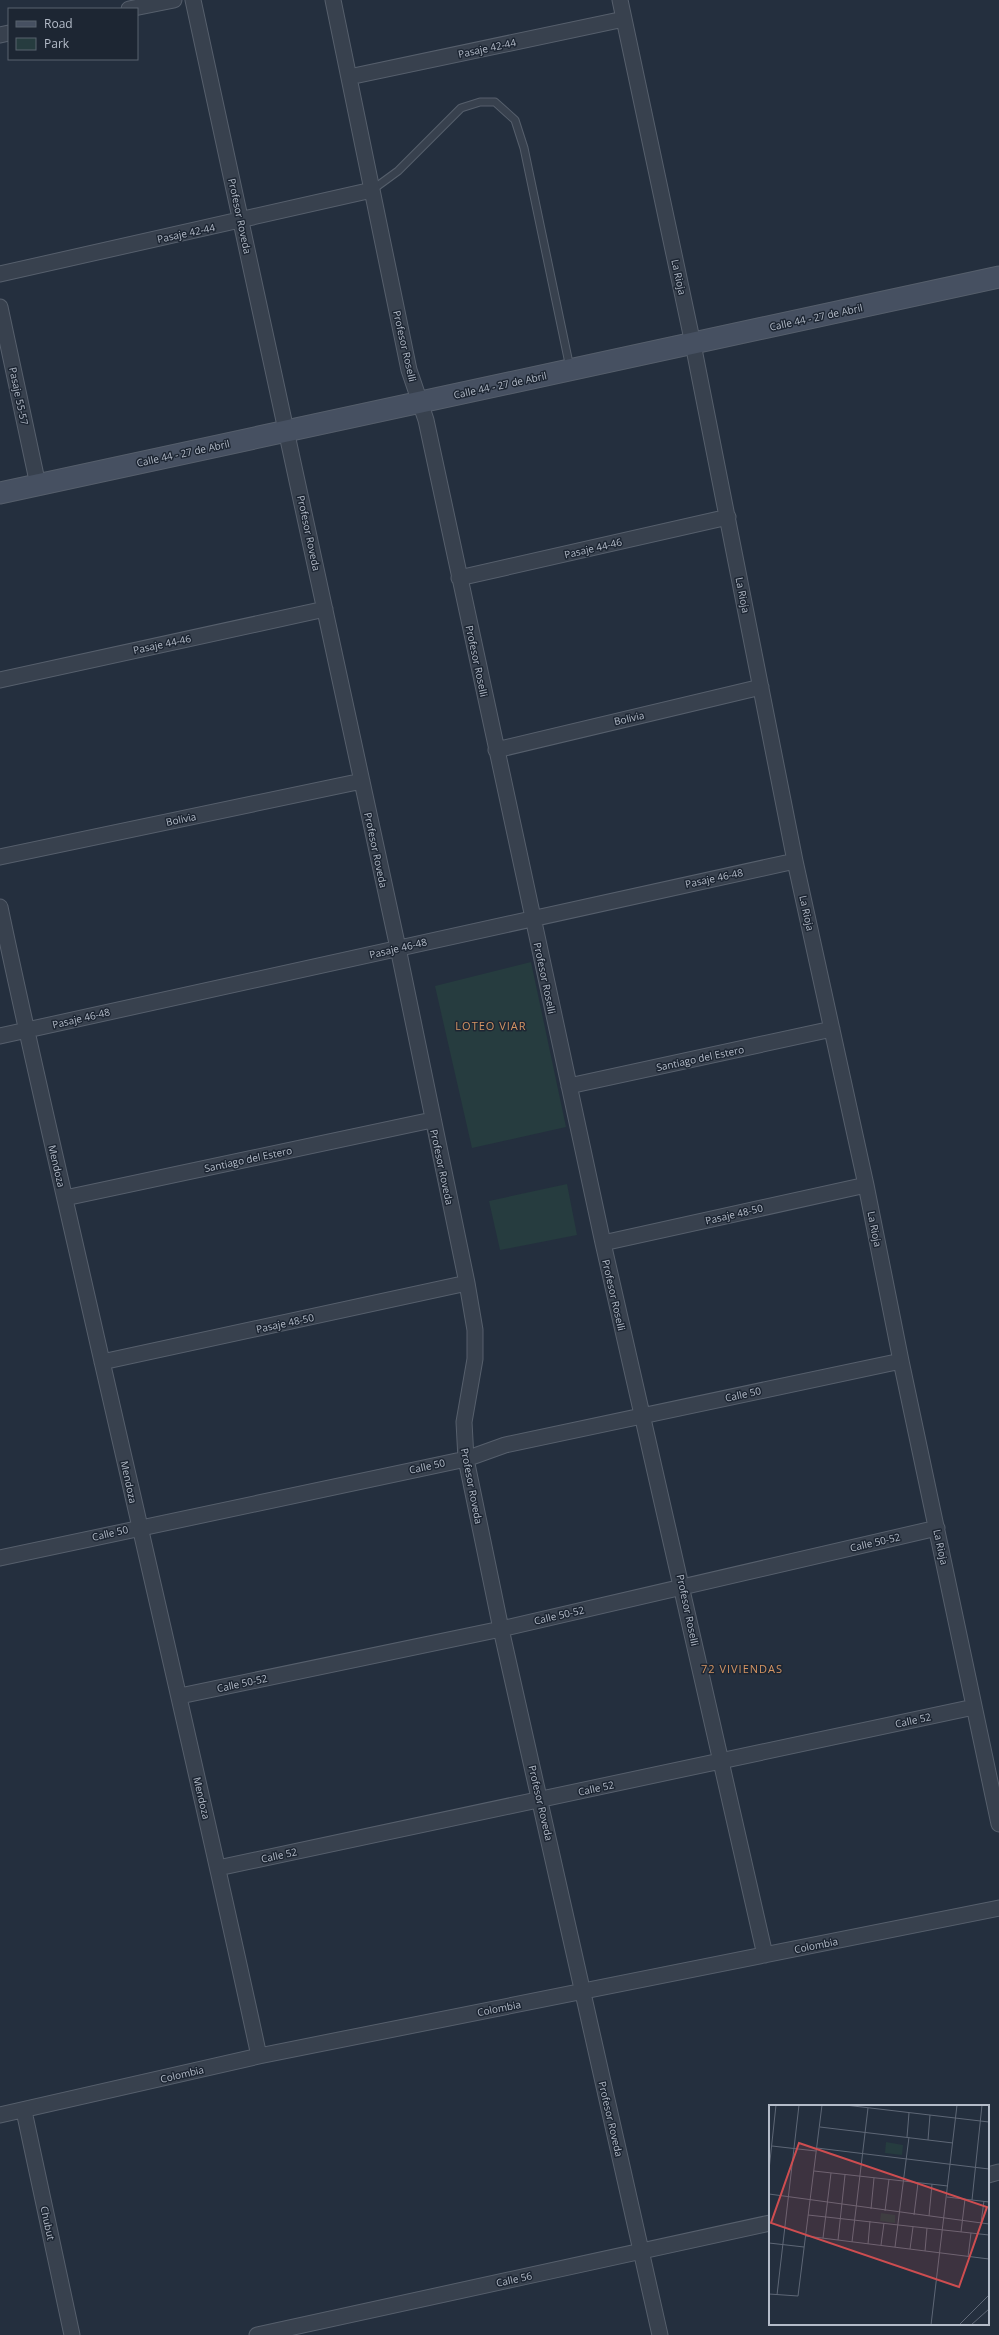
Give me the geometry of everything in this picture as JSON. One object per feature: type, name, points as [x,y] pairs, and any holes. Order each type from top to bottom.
[{"type":"street","points":[[134,8],[174,0]]},
{"type":"street","name":"Profesor Roveda","points":[[193,0],[398,948],[432,1120],[467,1283],[475,1330],[475,1360],[464,1422],[466,1459],[501,1629],[660,2335]]},
{"type":"street","name":"Profesor Roselli","points":[[333,0],[409,370],[426,420],[603,1243],[765,1955]]},
{"type":"street","name":"La Rioja","points":[[620,0],[693,344],[795,861],[866,1185],[901,1361],[999,1824]]},
{"type":"street","name":"Pasaje 42-44","points":[[349,77],[624,19]]},
{"type":"street","name":"Pasaje 42-44","points":[[0,274],[372,190]]},
{"type":"street","name":"Calle 44 - 27 de Abril","points":[[0,493],[999,277]]},
{"type":"street","name":"Pasaje 55-57","points":[[0,307],[38,485]]},
{"type":"street","name":"Pasaje 44-46","points":[[459,578],[728,517]]},
{"type":"street","name":"Pasaje 44-46","points":[[0,680],[325,608]]},
{"type":"street","name":"Bolivia","points":[[496,750],[761,687]]},
{"type":"street","name":"Bolivia","points":[[0,857],[362,781]]},
{"type":"street","name":"Pasaje 46-48","points":[[0,1036],[532,917],[795,861]]},
{"type":"street","name":"Mendoza","points":[[0,908],[25,1031],[65,1198],[139,1527],[180,1696],[259,2056]]},
{"type":"street","name":"Santiago del Estero","points":[[569,1086],[832,1029]]},
{"type":"street","name":"Santiago del Estero","points":[[65,1198],[432,1120]]},
{"type":"street","name":"Pasaje 48-50","points":[[603,1243],[866,1185]]},
{"type":"street","name":"Pasaje 48-50","points":[[102,1362],[467,1283]]},
{"type":"street","name":"Calle 50","points":[[0,1558],[139,1527],[466,1459],[505,1445],[642,1414],[901,1361]]},
{"type":"street","name":"Calle 50-52","points":[[180,1696],[501,1629],[937,1528]]},
{"type":"street","name":"Calle 52","points":[[218,1868],[974,1707]]},
{"type":"street","name":"Colombia","points":[[0,2115],[24,2111],[259,2056],[999,1908]]},
{"type":"street","name":"Chubut","points":[[24,2111],[72,2335]]},
{"type":"street","points":[[989,2175],[999,2172]]},
{"type":"street","name":"Calle 56","points":[[257,2335],[769,2223]]},
{"type":"lane","points":[[372,190],[398,171],[461,108],[480,102],[495,102],[515,120],[524,148],[571,370]]},
{"type":"green space","points":[[531,962],[566,1127],[472,1148],[435,986]]},
{"type":"green space","points":[[567,1184],[577,1235],[500,1250],[489,1201]]},
{"type":"district","name":"LOTEO VIAR","points":[[491,1025]]},
{"type":"district","name":"72 VIVIENDAS","points":[[742,1668]]}]
